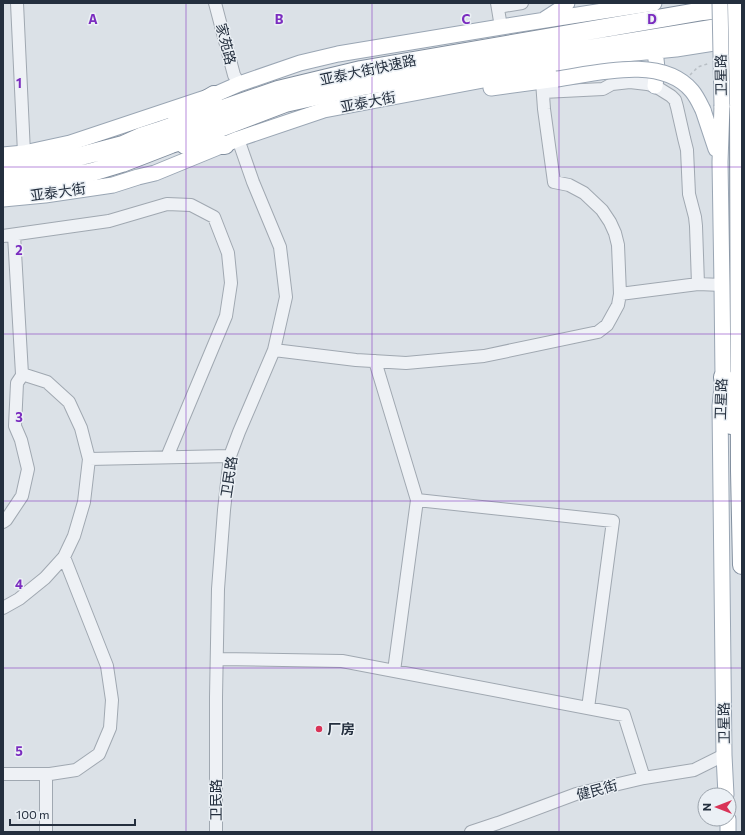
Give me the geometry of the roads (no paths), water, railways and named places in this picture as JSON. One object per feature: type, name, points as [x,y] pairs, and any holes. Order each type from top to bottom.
[{"type":"highway","points":[[737,3],[742,565]]},
{"type":"highway","name":"亚泰大街快速路","points":[[3,168],[48,163],[122,145],[143,136],[278,90],[361,70],[703,11],[742,6]]},
{"type":"highway","name":"亚泰大街快速路","points":[[3,183],[42,180],[89,173],[122,163],[170,144],[209,132],[286,103],[354,88],[742,24]]},
{"type":"highway","points":[[143,136],[214,96]]},
{"type":"highway","points":[[170,144],[231,142]]},
{"type":"highway","points":[[723,377],[740,471]]},
{"type":"main road","points":[[540,21],[559,10],[566,3]]},
{"type":"main road","points":[[3,155],[24,153],[70,143],[214,96],[239,84],[300,63],[338,54],[654,3]]},
{"type":"main road","name":"卫星路","points":[[720,3],[722,106],[720,162],[723,377],[720,406],[726,787]]},
{"type":"main road","name":"亚泰大街","points":[[3,200],[113,184],[155,173],[231,142],[324,110],[615,55],[676,49],[742,39]]},
{"type":"main road","points":[[655,51],[657,68],[655,86]]},
{"type":"main road","points":[[438,88],[478,90],[547,84],[613,70],[647,69],[659,71],[678,79],[692,91],[703,110],[720,162]]},
{"type":"street","points":[[17,3],[24,153]]},
{"type":"street","name":"家苑路","points":[[215,3],[234,75],[239,84]]},
{"type":"street","points":[[501,27],[497,5],[522,3]]},
{"type":"street","points":[[274,350],[356,360],[406,364],[484,356],[598,332],[607,325],[618,305],[620,294],[618,245],[610,222],[602,210],[584,193],[569,185],[554,182],[544,109],[547,84],[603,89],[612,84],[630,82],[647,84],[655,86],[675,100],[684,138],[689,194],[695,217],[698,284]]},
{"type":"street","name":"卫民路","points":[[216,832],[218,589],[230,456],[274,350],[286,298],[280,247],[253,182],[231,142]]},
{"type":"street","points":[[23,374],[9,236],[109,221],[167,204],[191,205],[214,217],[228,253],[231,283],[226,316],[167,457]]},
{"type":"street","points":[[620,294],[698,284],[722,285]]},
{"type":"street","points":[[375,362],[417,500],[394,671]]},
{"type":"street","points":[[3,608],[19,599],[45,578],[64,556],[74,536],[84,502],[89,459],[81,428],[69,402],[47,382],[23,374]]},
{"type":"street","points":[[3,522],[6,520],[22,496],[28,469],[21,440],[15,426],[17,383],[23,374]]},
{"type":"street","points":[[89,459],[230,456]]},
{"type":"street","points":[[417,500],[612,522],[588,708]]},
{"type":"street","points":[[3,774],[46,774],[76,770],[99,754],[110,728],[112,700],[107,666],[64,556]]},
{"type":"street","points":[[217,659],[342,661],[624,715],[644,778]]},
{"type":"street","name":"健民街","points":[[471,832],[576,794],[644,778],[694,770],[724,755]]},
{"type":"street","points":[[46,774],[46,832]]},
{"type":"place","name":"厂房","points":[[319,729]]}]
